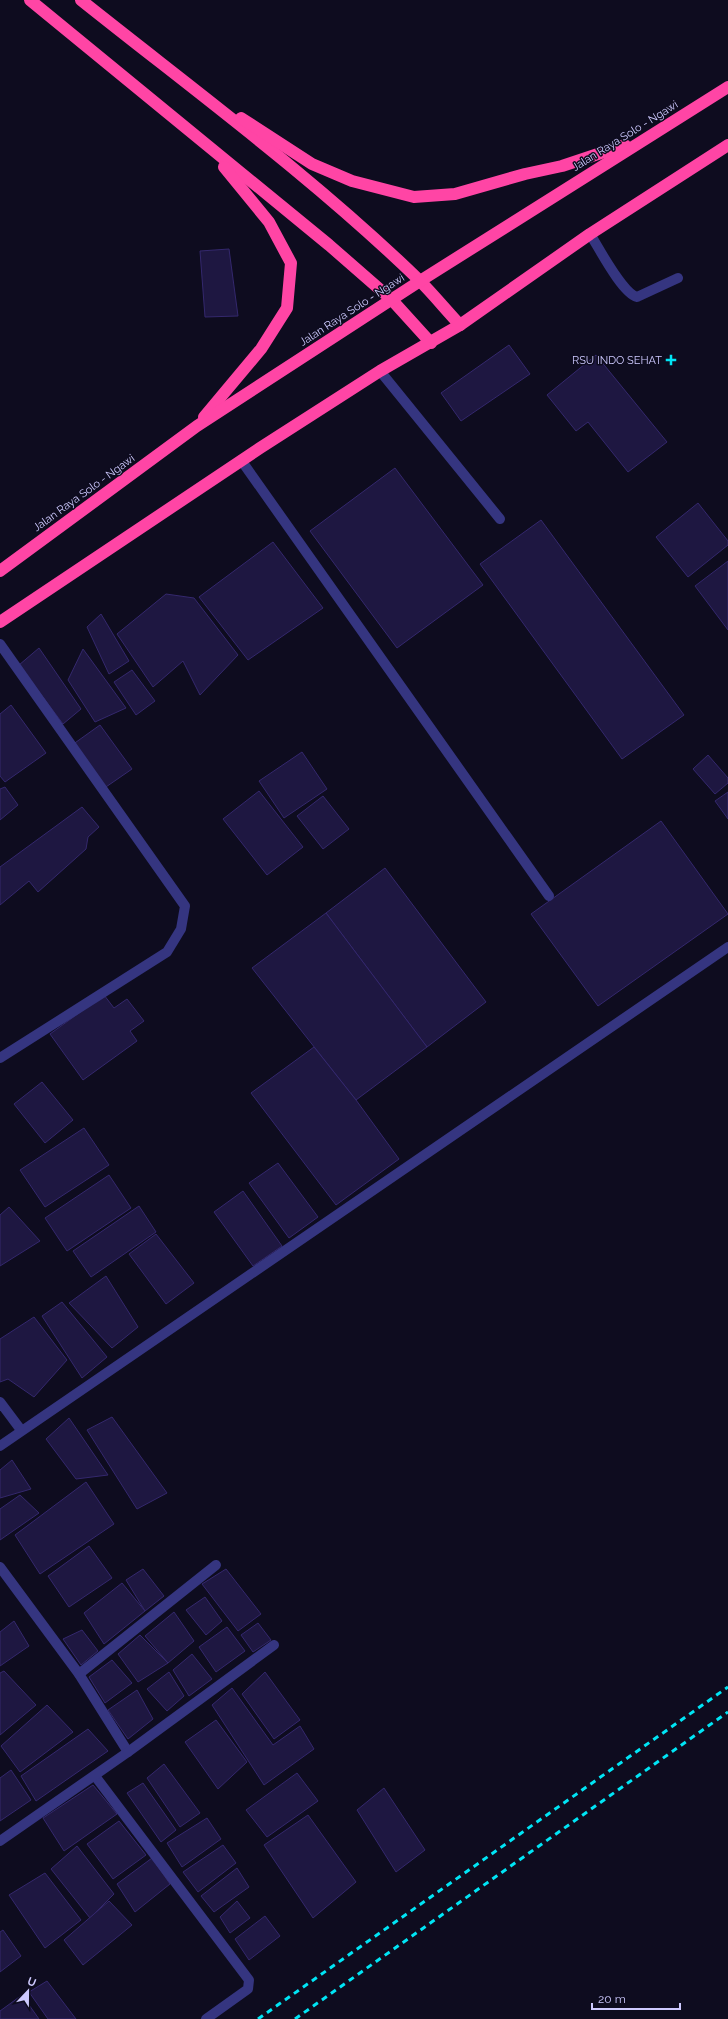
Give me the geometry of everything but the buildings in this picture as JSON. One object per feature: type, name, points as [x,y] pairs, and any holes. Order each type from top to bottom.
[{"type":"highway","points":[[30,0],[329,246],[392,300],[430,343]]},
{"type":"highway","points":[[81,0],[193,88],[354,219],[420,281],[460,325]]},
{"type":"highway","name":"Jalan Raya Solo - Ngawi","points":[[0,571],[197,426],[420,281],[643,139],[728,87]]},
{"type":"highway","points":[[193,88],[312,164],[352,181],[414,196],[455,194],[525,174],[562,166],[643,139]]},
{"type":"highway","points":[[0,622],[241,460],[380,371],[460,325],[590,234],[728,145]]},
{"type":"highway","points":[[197,426],[261,348],[287,308],[291,263],[269,222],[207,147]]},
{"type":"street","points":[[590,234],[619,280],[633,296],[637,297],[678,278]]},
{"type":"street","points":[[380,371],[500,519]]},
{"type":"street","points":[[241,460],[549,896]]},
{"type":"street","points":[[0,644],[185,906],[181,929],[166,952],[0,1058]]},
{"type":"street","points":[[0,1446],[21,1430],[728,947]]},
{"type":"street","points":[[0,1402],[21,1430]]},
{"type":"street","points":[[80,1674],[216,1565]]},
{"type":"street","points":[[0,1567],[80,1674],[128,1752]]},
{"type":"street","points":[[0,1841],[95,1776],[274,1645]]},
{"type":"street","points":[[95,1776],[249,1980],[248,1989],[206,2019]]},
{"type":"railway","points":[[258,2019],[728,1687]]},
{"type":"railway","points":[[295,2019],[728,1712]]},
{"type":"place","name":"RSU INDO SEHAT","points":[[671,360]]}]
